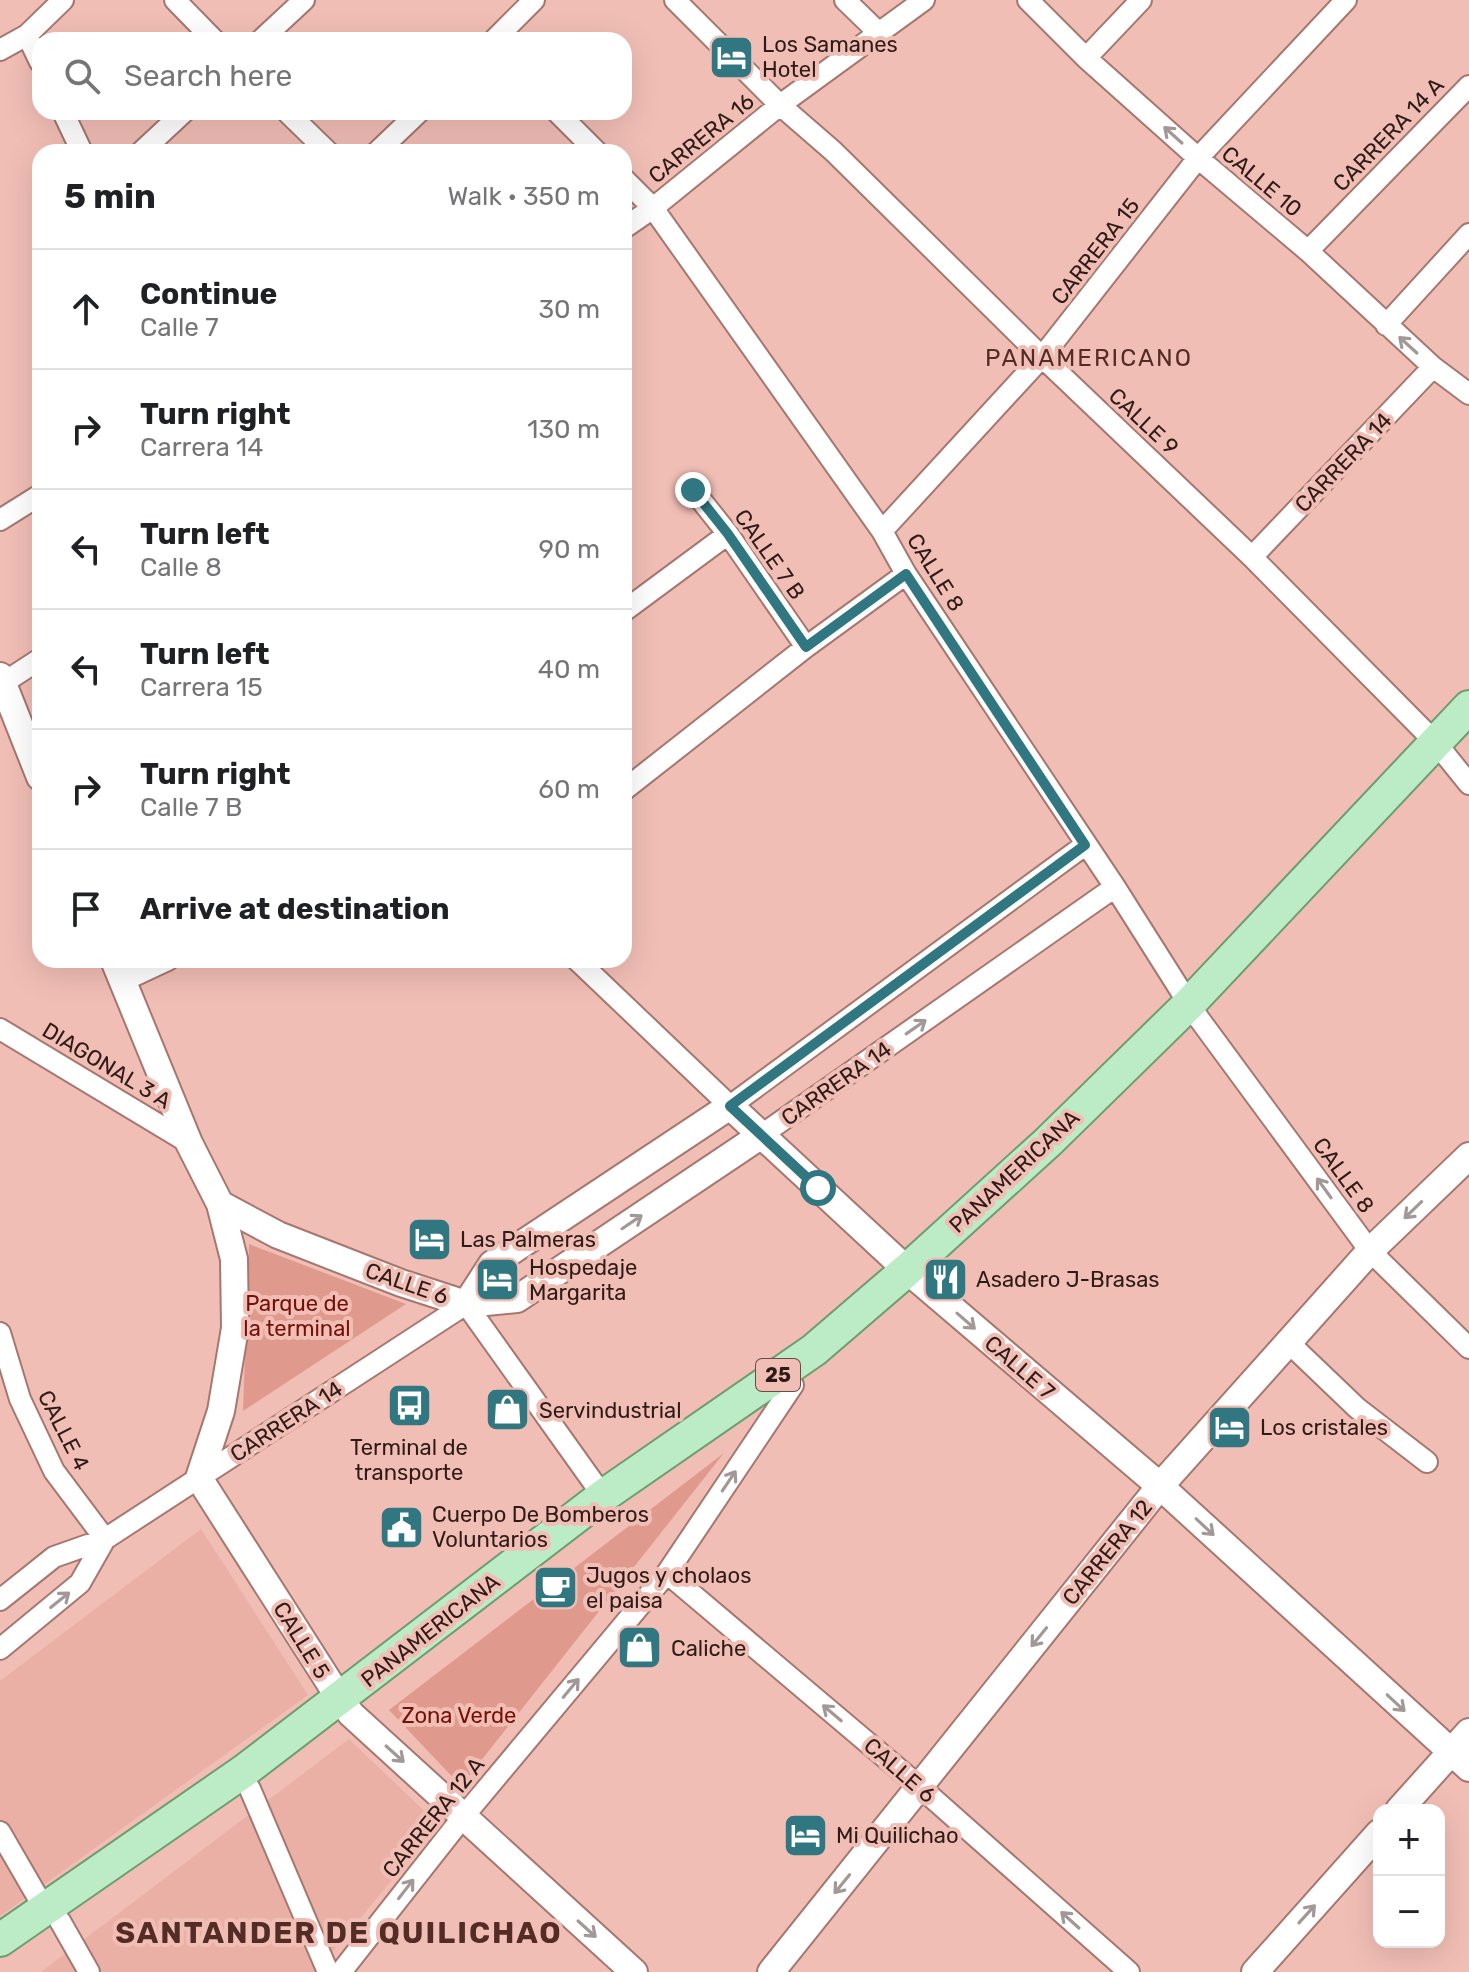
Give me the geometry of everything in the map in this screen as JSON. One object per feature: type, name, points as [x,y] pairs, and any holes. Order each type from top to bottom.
[{"type":"main road","name":"PANAMERICANA","points":[[0,1965],[52,1915],[244,1771],[345,1707],[613,1511],[793,1385],[913,1275],[1048,1142],[1193,1010],[1441,750],[1469,707]]},
{"type":"main road","name":"PANAMERICANA","points":[[1441,750],[1469,732]]},
{"type":"main road","name":"PANAMERICANA","points":[[0,1940],[52,1915],[250,1789],[345,1707],[603,1496],[814,1350],[913,1275]]},
{"type":"street","points":[[0,50],[27,35],[63,0]]},
{"type":"street","points":[[175,0],[206,32]]},
{"type":"street","points":[[270,32],[304,0]]},
{"type":"street","points":[[502,32],[534,0]]},
{"type":"street","name":"CALLE 9","points":[[675,0],[780,105],[833,151],[1042,357],[1252,557],[1441,750],[1469,784]]},
{"type":"street","points":[[845,0],[879,33]]},
{"type":"street","name":"CARRERA 16","points":[[632,222],[780,105],[924,0]]},
{"type":"street","name":"CALLE 10","points":[[1028,0],[1086,58],[1308,251],[1433,367],[1468,393]]},
{"type":"street","points":[[1086,58],[1141,0]]},
{"type":"street","name":"CARRERA 15","points":[[882,531],[1042,357],[1198,158],[1346,0]]},
{"type":"street","points":[[27,35],[32,45]]},
{"type":"street","name":"CARRERA 14 A","points":[[1308,251],[1469,86]]},
{"type":"street","points":[[67,120],[78,144]]},
{"type":"street","points":[[150,144],[175,120]]},
{"type":"street","points":[[295,120],[320,144]]},
{"type":"street","points":[[385,144],[411,120]]},
{"type":"street","points":[[565,120],[589,144]]},
{"type":"street","name":"CALLE 8","points":[[632,187],[653,208],[882,531],[906,574],[1115,887],[1193,1010],[1370,1251],[1469,1348]]},
{"type":"street","points":[[1386,325],[1469,234]]},
{"type":"street","name":"CARRERA 14","points":[[1252,557],[1433,367]]},
{"type":"street","name":"CALLE 7 B","points":[[693,490],[728,534],[806,647]]},
{"type":"street","points":[[0,520],[32,500]]},
{"type":"street","points":[[632,605],[728,534]]},
{"type":"street","points":[[632,784],[806,647],[906,574]]},
{"type":"street","points":[[32,664],[1,682],[32,758]]},
{"type":"street","name":"CARRERA 14","points":[[0,1600],[54,1557],[105,1539],[466,1304],[492,1264],[730,1106],[1085,845]]},
{"type":"street","name":"CARRERA 14","points":[[466,1304],[517,1299],[760,1136],[1115,887]]},
{"type":"street","name":"CALLE 7","points":[[585,968],[760,1136],[913,1275],[1160,1486],[1460,1761]]},
{"type":"street","points":[[118,971],[189,1143],[220,1204],[234,1259],[235,1328],[221,1411],[199,1478]]},
{"type":"street","name":"DIAGONAL 3 A","points":[[0,1029],[189,1143]]},
{"type":"street","name":"CARRERA 12","points":[[771,1972],[1160,1486],[1370,1251],[1466,1166]]},
{"type":"street","name":"CALLE 6","points":[[220,1204],[278,1235],[401,1283],[466,1304],[603,1496]]},
{"type":"street","name":"CALLE 4","points":[[0,1333],[20,1399],[54,1471],[105,1539]]},
{"type":"street","points":[[1288,1342],[1357,1408],[1427,1462]]},
{"type":"street","name":"CARRERA 12 A","points":[[341,1972],[463,1817],[667,1573],[793,1385]]},
{"type":"street","name":"CALLE 5","points":[[199,1478],[345,1707],[634,1972]]},
{"type":"street","name":"CARRERA 14","points":[[0,1649],[80,1583],[105,1539]]},
{"type":"street","name":"CALLE 6","points":[[667,1573],[920,1787],[1129,1972]]},
{"type":"street","points":[[1406,1804],[1460,1761],[1469,1732]]},
{"type":"street","points":[[250,1789],[328,1972]]},
{"type":"street","points":[[0,1832],[89,1972]]},
{"type":"street","points":[[1255,1972],[1373,1840]]},
{"type":"shaded area","points":[[201,1529],[308,1695],[0,1916],[0,1681]]},
{"type":"shaded area","points":[[349,1739],[438,1824],[316,1972],[41,1972]]},
{"type":"green space","name":"Parque de la terminal","points":[[249,1244],[406,1304],[243,1411]]},
{"type":"green space","name":"Zona Verde","points":[[724,1453],[461,1786],[389,1710]]},
{"type":"place","name":"Los Samanes Hotel","points":[[731,57]]},
{"type":"place","name":"Las Palmeras","points":[[429,1239]]},
{"type":"place","name":"Asadero J-Brasas","points":[[945,1279]]},
{"type":"place","name":"Hospedaje Margarita","points":[[498,1280]]},
{"type":"place","name":"Terminal de transporte","points":[[409,1406]]},
{"type":"place","name":"Servindustrial","points":[[508,1410]]},
{"type":"place","name":"Los cristales","points":[[1229,1427]]},
{"type":"place","name":"Cuerpo De Bomberos Voluntarios","points":[[401,1527]]},
{"type":"place","name":"Jugos y cholaos el paisa","points":[[555,1588]]},
{"type":"place","name":"Caliche","points":[[640,1648]]},
{"type":"place","name":"Mi Quilichao","points":[[805,1835]]},
{"type":"district","name":"PANAMERICANO","points":[[1089,358]]},
{"type":"district","name":"SANTANDER DE QUILICHAO","points":[[339,1933]]},
{"type":"route","points":[[693,490],[728,534],[806,647],[906,574],[1085,845],[730,1106],[818,1188]]}]
